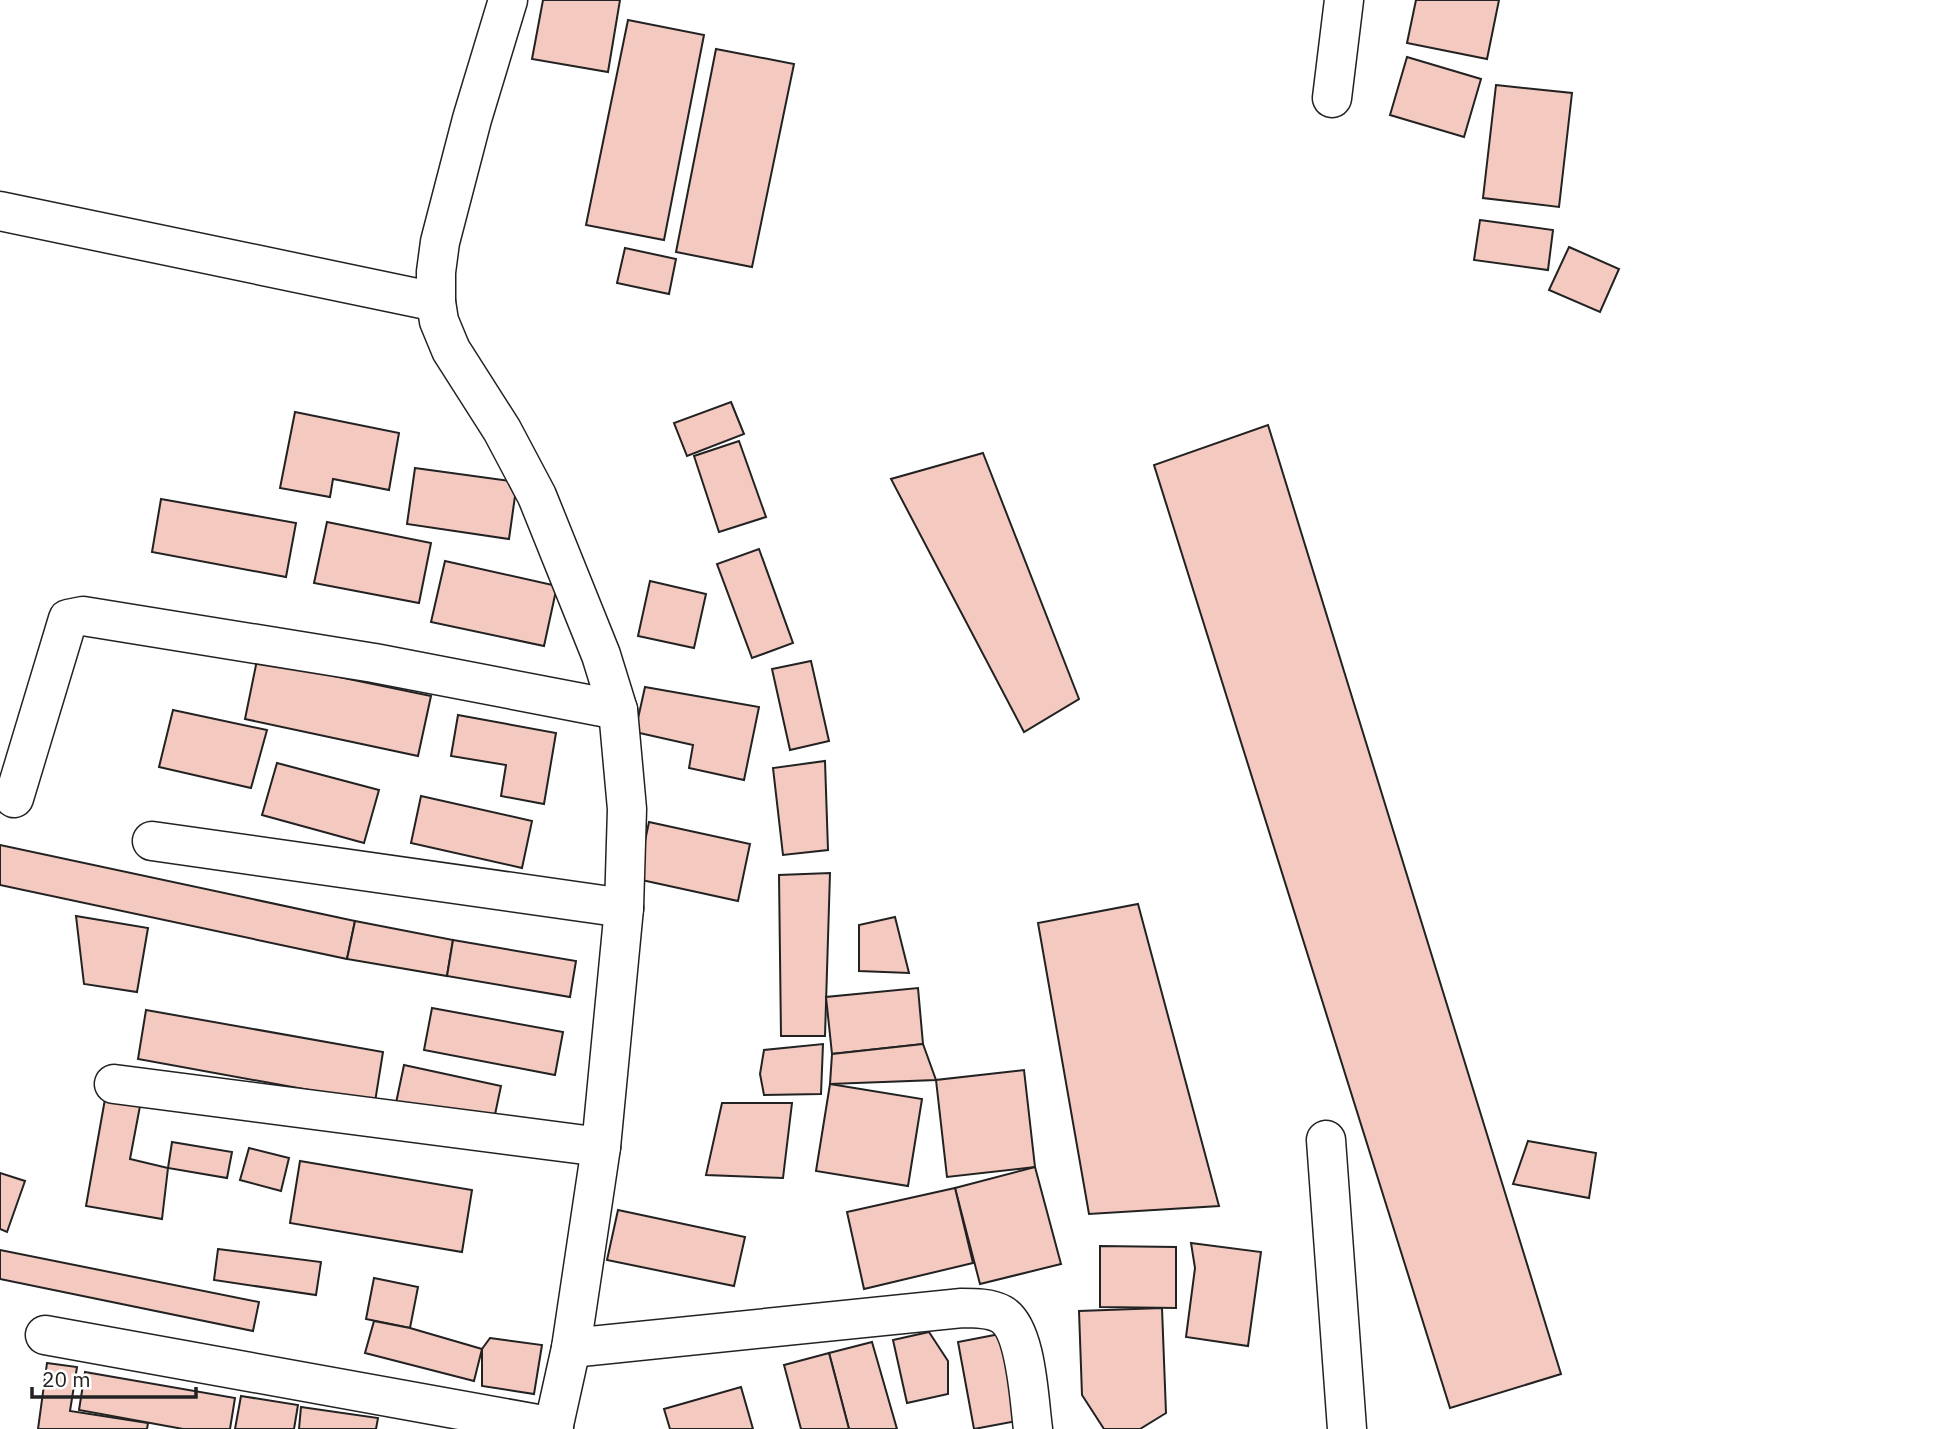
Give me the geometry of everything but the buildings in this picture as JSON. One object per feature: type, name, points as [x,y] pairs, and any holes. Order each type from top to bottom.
[{"type":"street","points":[[46,1335],[554,1428],[571,1348],[601,1147],[624,908],[627,809],[618,710],[601,655],[537,496],[502,430],[450,350],[439,321],[436,302],[440,242],[472,119],[508,0]]},
{"type":"street","points":[[1332,98],[1343,0]]},
{"type":"street","points":[[0,213],[436,302]]},
{"type":"street","points":[[14,798],[68,619],[75,616],[83,615],[374,663],[618,710]]},
{"type":"street","points":[[152,841],[624,908]]},
{"type":"street","points":[[114,1084],[601,1147]]},
{"type":"street","points":[[1325,1140],[1347,1429]]},
{"type":"street","points":[[571,1348],[962,1308],[992,1311],[1008,1319],[1018,1340],[1024,1362],[1033,1429]]}]
